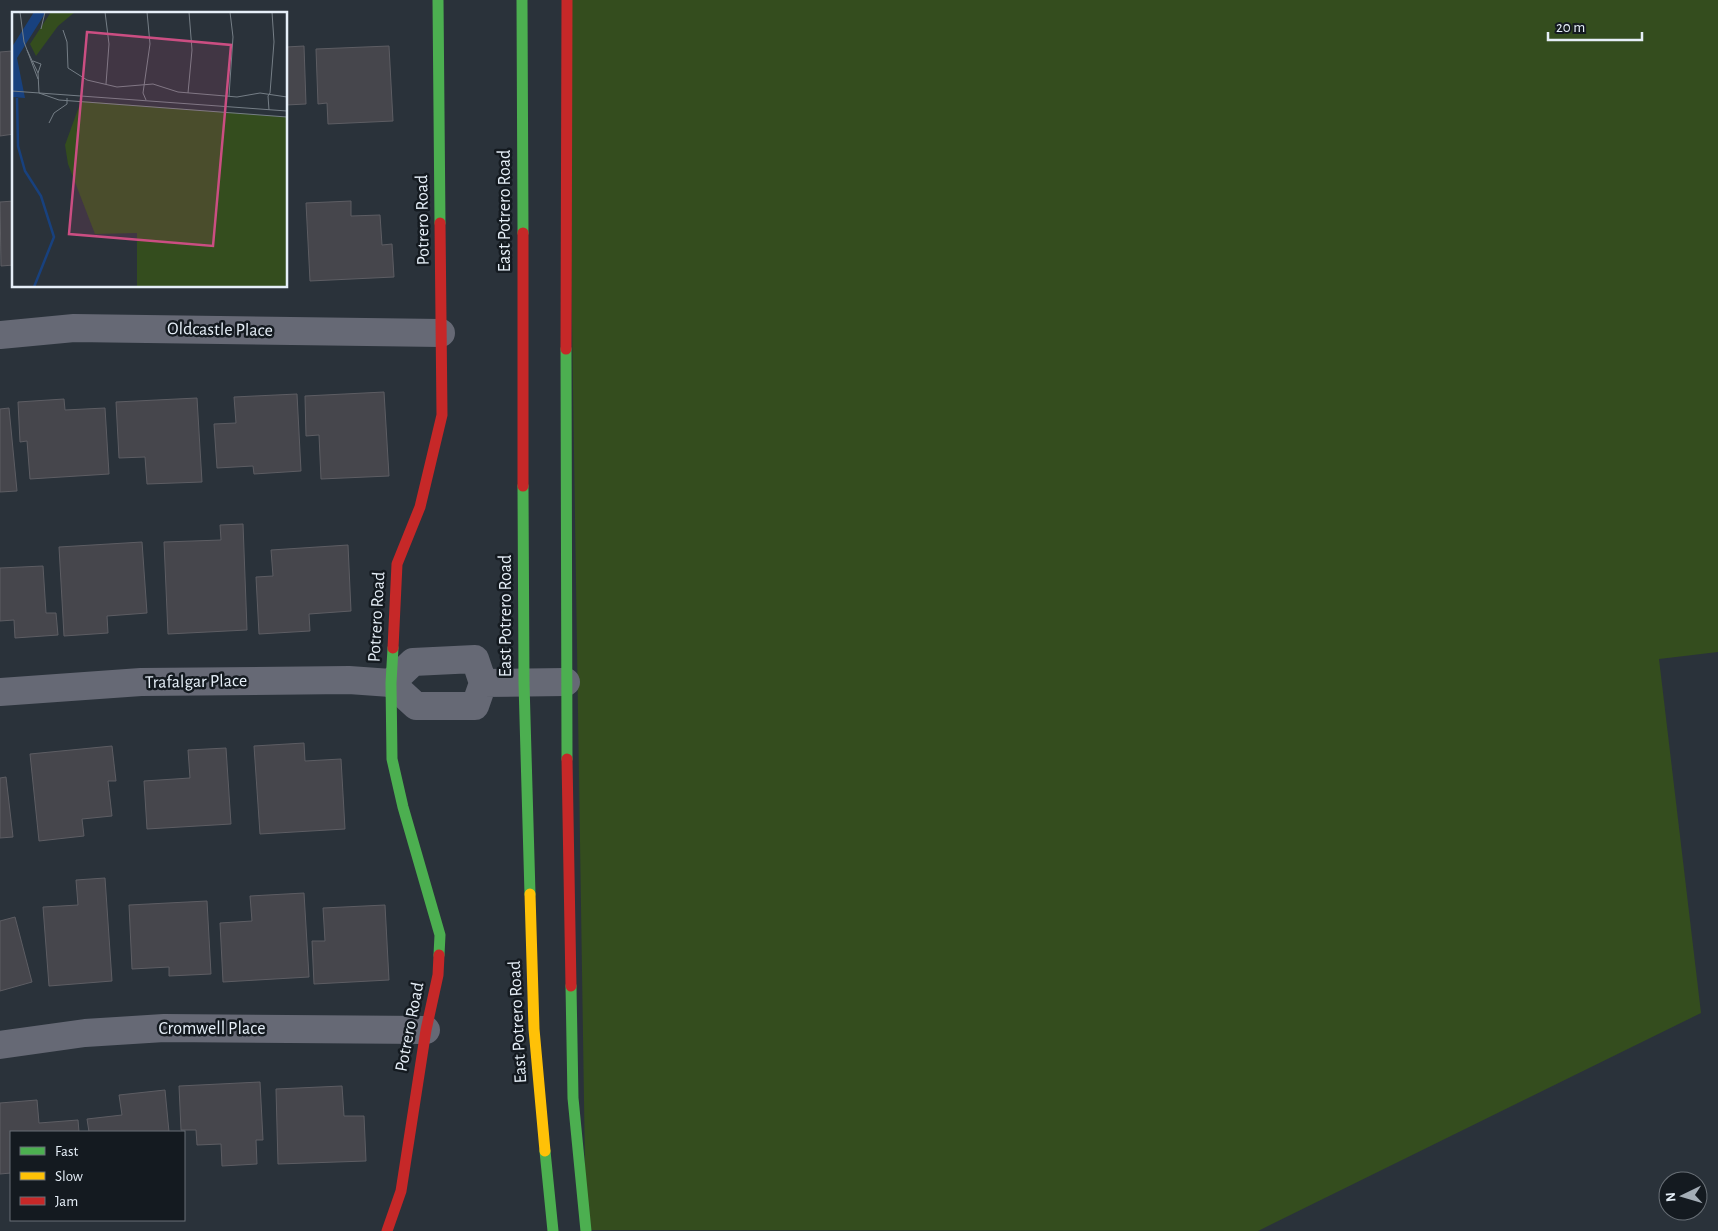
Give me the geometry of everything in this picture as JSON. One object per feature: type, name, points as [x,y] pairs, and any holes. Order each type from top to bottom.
[{"type":"street","name":"Potrero Road","points":[[387,1231],[401,1191],[426,1030],[438,974],[440,934],[403,807],[392,759],[392,683],[397,564],[420,507],[442,415],[438,0]]},
{"type":"street","name":"East Potrero Road","points":[[522,0],[524,683],[534,1029],[553,1231]]},
{"type":"street","points":[[567,0],[566,682],[573,1098],[586,1231]]},
{"type":"street","name":"Oldcastle Place","points":[[0,335],[74,328],[441,333]]},
{"type":"street","points":[[475,659],[483,683],[475,706],[416,706],[392,683],[413,662],[475,659]]},
{"type":"street","name":"Trafalgar Place","points":[[0,692],[141,682],[349,680],[392,683]]},
{"type":"street","points":[[483,683],[566,682]]},
{"type":"street","name":"Cromwell Place","points":[[0,1045],[85,1033],[164,1028],[426,1030]]},
{"type":"green space","points":[[567,0],[1718,0],[1718,652],[1659,659],[1701,1013],[1258,1231],[586,1230]]},
{"type":"building","points":[[304,46],[306,104],[288,105],[288,47]]},
{"type":"building","points":[[389,46],[393,121],[328,124],[327,103],[318,104],[316,49]]},
{"type":"building","points":[[12,51],[12,134],[0,136],[0,52]]},
{"type":"building","points":[[12,201],[12,265],[1,266],[0,202]]},
{"type":"building","points":[[351,201],[351,216],[380,215],[382,245],[392,244],[394,277],[310,281],[306,203]]},
{"type":"building","points":[[384,392],[389,476],[321,479],[319,435],[306,436],[305,396]]},
{"type":"building","points":[[297,394],[301,471],[254,474],[253,466],[217,468],[214,424],[236,423],[234,397]]},
{"type":"building","points":[[197,398],[202,482],[147,484],[145,457],[119,458],[116,402]]},
{"type":"building","points":[[64,399],[65,410],[105,408],[109,474],[30,479],[27,441],[20,442],[18,402]]},
{"type":"building","points":[[9,408],[17,491],[0,492],[0,409]]},
{"type":"building","points":[[243,524],[247,630],[168,634],[164,542],[221,540],[220,525]]},
{"type":"building","points":[[142,542],[147,613],[107,616],[108,633],[64,636],[59,547]]},
{"type":"building","points":[[348,545],[351,611],[309,614],[310,631],[259,634],[256,577],[273,576],[271,550]]},
{"type":"building","points":[[43,566],[46,613],[56,613],[58,635],[15,638],[14,620],[0,621],[0,568]]},
{"type":"building","points":[[304,743],[305,761],[341,759],[345,829],[260,834],[254,746]]},
{"type":"building","points":[[112,746],[116,781],[108,781],[112,816],[82,819],[84,836],[39,841],[30,754]]},
{"type":"building","points":[[226,748],[231,824],[147,829],[144,781],[190,778],[188,750]]},
{"type":"building","points":[[6,777],[13,837],[0,838],[0,778]]},
{"type":"building","points":[[105,878],[112,981],[49,986],[43,907],[78,905],[76,880]]},
{"type":"building","points":[[304,893],[309,977],[223,982],[220,923],[252,921],[250,896]]},
{"type":"building","points":[[207,901],[211,974],[169,976],[169,967],[132,969],[129,905]]},
{"type":"building","points":[[385,905],[389,980],[314,984],[312,941],[325,941],[323,908]]},
{"type":"building","points":[[15,917],[32,982],[0,991],[0,921]]},
{"type":"building","points":[[260,1082],[263,1140],[256,1140],[257,1164],[222,1166],[221,1144],[197,1145],[196,1130],[181,1130],[179,1086]]},
{"type":"building","points":[[342,1086],[344,1116],[364,1116],[366,1161],[278,1164],[276,1089]]},
{"type":"building","points":[[165,1090],[169,1131],[89,1131],[87,1119],[122,1115],[119,1095]]},
{"type":"building","points":[[37,1100],[39,1123],[78,1120],[79,1131],[10,1131],[10,1173],[0,1174],[0,1103]]},
{"type":"traffic: fast","points":[[438,0],[440,223]]},
{"type":"traffic: fast","points":[[522,0],[523,233]]},
{"type":"traffic: fast","points":[[566,349],[567,759]]},
{"type":"traffic: fast","points":[[523,486],[524,683],[530,894]]},
{"type":"traffic: fast","points":[[393,648],[391,683],[392,759],[403,807],[440,935],[439,955]]},
{"type":"traffic: fast","points":[[571,986],[573,1098],[586,1231]]},
{"type":"traffic: fast","points":[[545,1151],[553,1231]]},
{"type":"traffic: slow","points":[[530,894],[534,1029],[545,1151]]},
{"type":"traffic: jam","points":[[566,349],[567,0]]},
{"type":"traffic: jam","points":[[393,648],[397,564],[420,507],[442,415],[440,223]]},
{"type":"traffic: jam","points":[[523,233],[523,486]]},
{"type":"traffic: jam","points":[[567,759],[571,986]]},
{"type":"traffic: jam","points":[[387,1231],[401,1191],[426,1030],[438,975],[439,955]]}]
